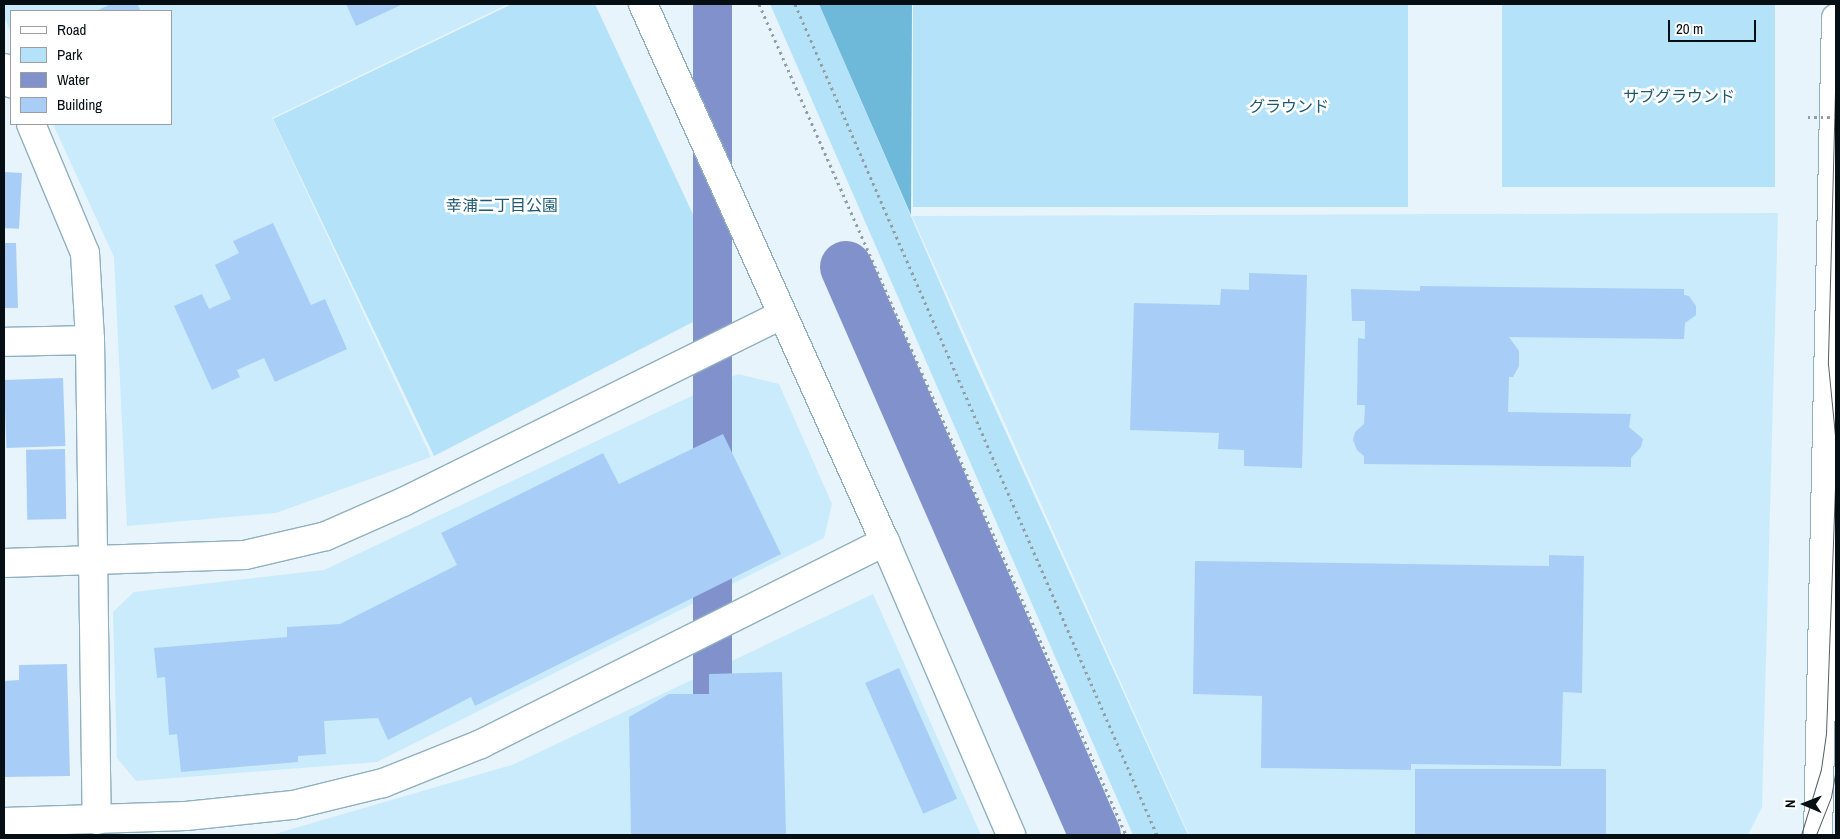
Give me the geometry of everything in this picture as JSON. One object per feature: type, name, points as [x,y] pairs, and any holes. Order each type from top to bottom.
[{"type":"street","points":[[643,4],[781,315],[885,542],[1011,835]]},
{"type":"street","points":[[1818,835],[1831,504],[1836,18]]},
{"type":"street","points":[[4,68],[10,81]]},
{"type":"street","points":[[31,125],[84,253],[90,340],[97,820]]},
{"type":"street","points":[[4,563],[245,555],[326,536],[403,502],[781,315]]},
{"type":"street","points":[[4,342],[90,340]]},
{"type":"street","points":[[4,822],[186,816],[293,805],[383,783],[481,744],[885,542]]},
{"type":"path","points":[[758,4],[1126,835]]},
{"type":"path","points":[[794,4],[1157,835]]},
{"type":"path","points":[[1808,117],[1836,117]]},
{"type":"shaded area","points":[[4,4],[508,4],[272,118],[431,457],[276,513],[127,526],[114,257],[53,125],[172,125],[172,10],[10,10],[10,31],[4,16]]},
{"type":"shaded area","points":[[819,4],[912,4],[911,215]]},
{"type":"shaded area","points":[[1778,213],[1762,807],[1748,835],[1189,835],[912,216]]},
{"type":"shaded area","points":[[738,374],[779,384],[832,504],[824,538],[377,762],[136,781],[117,758],[113,612],[134,592],[324,570]]},
{"type":"shaded area","points":[[873,594],[981,835],[271,835],[512,765]]},
{"type":"green space","name":"幸浦二丁目公園","points":[[512,4],[595,4],[724,281],[718,309],[434,456],[273,119]]},
{"type":"green space","points":[[770,4],[819,4],[975,364],[1188,835],[1133,835]]},
{"type":"green space","name":"グラウンド","points":[[913,4],[1408,4],[1408,207],[913,207]]},
{"type":"green space","name":"サブグラウンド","points":[[1502,4],[1775,4],[1775,187],[1502,187]]},
{"type":"water","points":[[693,4],[732,4],[732,835],[693,835]]},
{"type":"building","points":[[111,4],[137,4],[140,10],[98,10]]},
{"type":"building","points":[[346,4],[403,4],[356,26]]},
{"type":"building","points":[[4,172],[22,173],[19,229],[4,228]]},
{"type":"building","points":[[273,223],[311,305],[325,299],[347,349],[275,382],[264,358],[237,370],[240,377],[212,390],[174,306],[202,294],[209,309],[231,299],[215,265],[239,253],[233,241]]},
{"type":"building","points":[[4,243],[16,243],[18,308],[4,308]]},
{"type":"building","points":[[1249,273],[1307,275],[1302,468],[1244,466],[1244,450],[1218,449],[1219,433],[1130,430],[1134,303],[1220,305],[1221,289],[1249,290]]},
{"type":"building","points":[[1420,286],[1684,289],[1684,295],[1689,296],[1696,306],[1696,315],[1685,323],[1684,339],[1509,337],[1519,351],[1519,366],[1513,377],[1509,377],[1508,412],[1631,414],[1629,427],[1643,439],[1641,447],[1631,458],[1631,467],[1364,464],[1364,456],[1357,450],[1353,440],[1355,432],[1364,424],[1365,405],[1357,405],[1358,338],[1365,339],[1365,321],[1352,321],[1351,289],[1420,291]]},
{"type":"building","points":[[63,378],[65,446],[6,448],[4,380]]},
{"type":"building","points":[[723,434],[781,554],[475,706],[471,697],[388,740],[378,718],[324,721],[326,754],[298,756],[298,762],[181,772],[177,734],[169,735],[165,677],[157,678],[154,648],[287,637],[287,627],[340,624],[457,565],[441,533],[603,453],[619,484]]},
{"type":"building","points":[[65,449],[66,519],[27,520],[26,450]]},
{"type":"building","points":[[1549,555],[1584,556],[1582,693],[1563,692],[1561,766],[1411,764],[1411,770],[1261,768],[1262,696],[1193,694],[1195,561],[1549,566]]},
{"type":"building","points":[[67,664],[70,776],[4,777],[4,681],[19,680],[19,665]]},
{"type":"building","points":[[899,668],[957,799],[923,814],[865,683]]},
{"type":"building","points":[[782,672],[786,835],[631,835],[629,717],[669,694],[709,694],[709,674]]},
{"type":"building","points":[[1415,769],[1606,769],[1606,835],[1415,835]]},
{"type":"waterway","points":[[846,267],[1095,835]]},
{"type":"tram line","points":[[1836,53],[1828,364],[1836,445]]},
{"type":"tram line","points":[[1801,835],[1821,769],[1826,733],[1836,461]]},
{"type":"tram line","points":[[1816,835],[1831,797],[1836,770]]}]
